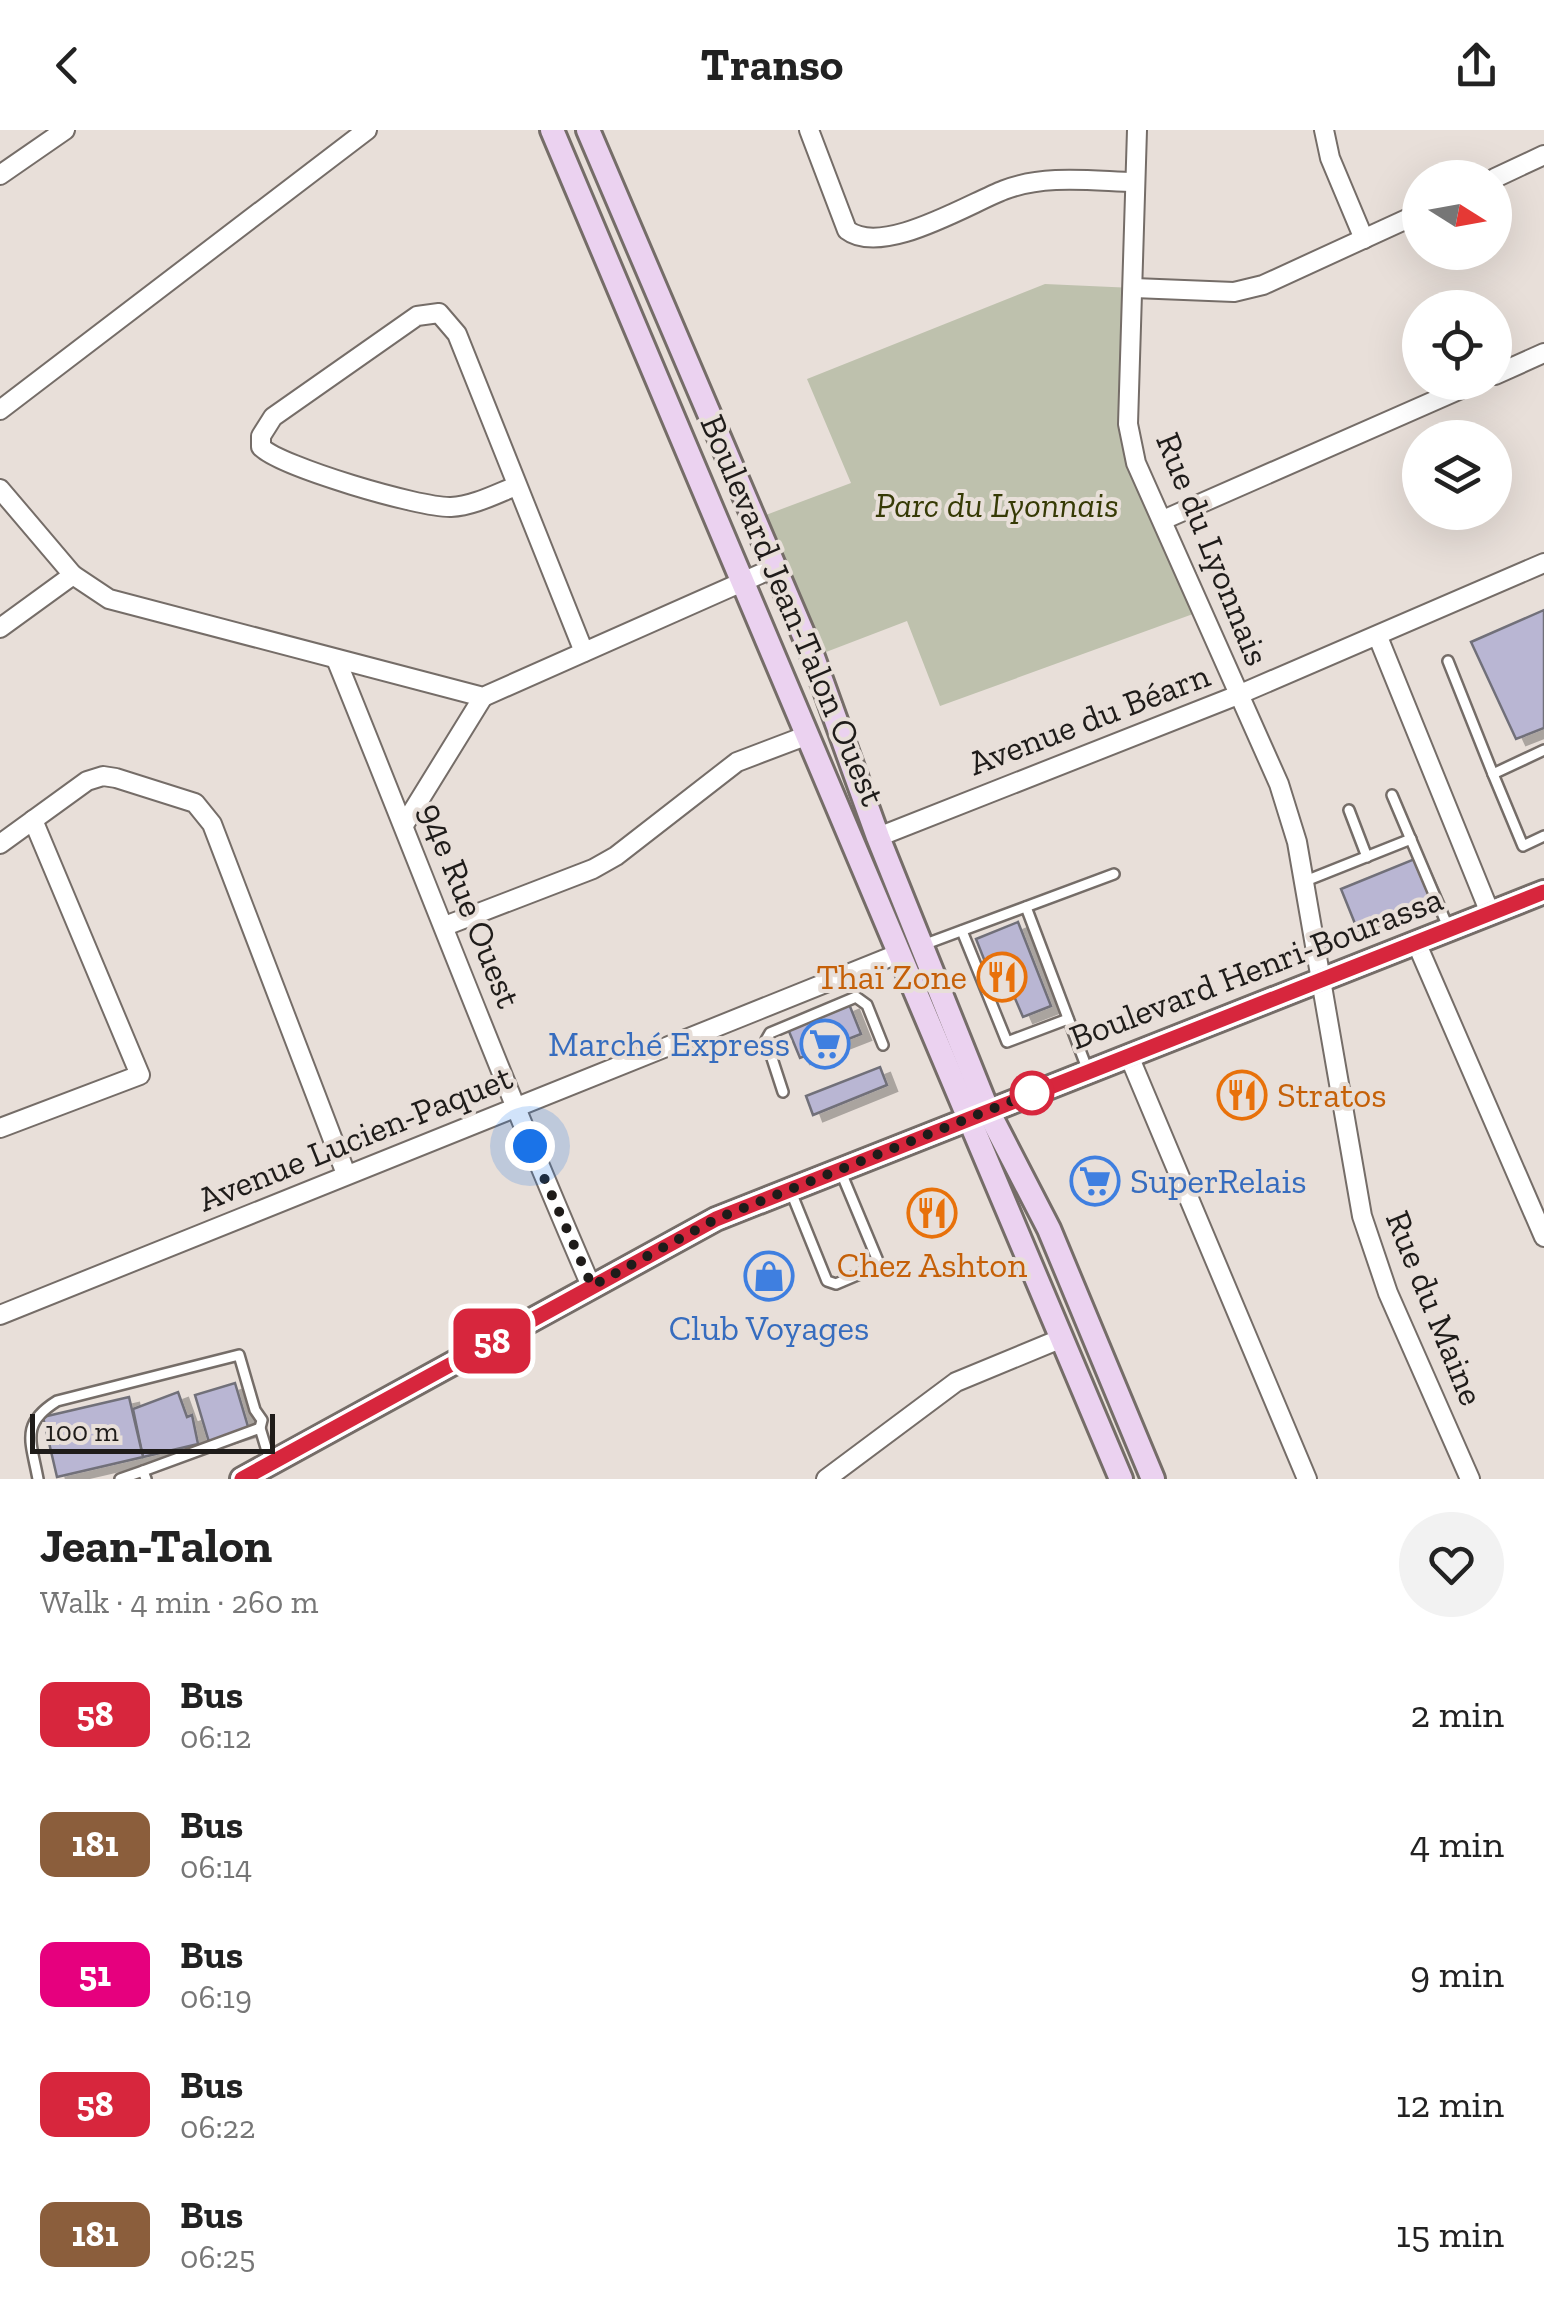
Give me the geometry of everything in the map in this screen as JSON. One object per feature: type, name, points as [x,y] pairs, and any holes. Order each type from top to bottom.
[{"type":"street","points":[[0,176],[65,130]]},
{"type":"street","points":[[0,410],[344,137],[367,130]]},
{"type":"street","name":"Boulevard Jean-Talon Ouest","points":[[552,130],[900,953],[979,1115]]},
{"type":"street","name":"Boulevard Jean-Talon Ouest","points":[[588,130],[776,567],[923,945],[979,1115]]},
{"type":"street","points":[[809,130],[847,230],[868,241],[893,237],[1030,182],[1135,182]]},
{"type":"street","name":"Rue du Lyonnais","points":[[1137,130],[1128,424],[1136,463],[1280,784],[1304,882],[1320,980]]},
{"type":"street","points":[[1324,130],[1330,158],[1364,240]]},
{"type":"street","points":[[1512,170],[1544,155]]},
{"type":"street","points":[[1134,288],[1234,292],[1263,285],[1402,222]]},
{"type":"street","points":[[516,486],[463,506],[422,504],[283,462],[261,447],[260,436],[273,416],[416,316],[439,313],[457,334],[584,652]]},
{"type":"street","points":[[1512,368],[1544,354]]},
{"type":"street","points":[[1163,520],[1436,400]]},
{"type":"street","points":[[0,489],[73,575],[109,599],[482,697]]},
{"type":"street","name":"Avenue du Béarn","points":[[878,837],[1238,695],[1544,564]]},
{"type":"street","points":[[404,824],[482,697],[776,567]]},
{"type":"street","points":[[0,628],[73,575]]},
{"type":"street","points":[[1378,637],[1490,913]]},
{"type":"street","name":"94e Rue Ouest","points":[[336,659],[445,926],[514,1110],[592,1286]]},
{"type":"street","points":[[445,926],[604,862],[737,762],[808,735]]},
{"type":"street","points":[[0,844],[87,781],[103,776],[195,804],[204,812],[346,1174]]},
{"type":"street","points":[[0,1128],[140,1075],[33,820]]},
{"type":"street","name":"Boulevard Henri-Bourassa","points":[[242,1479],[716,1219],[1544,892]]},
{"type":"street","points":[[1416,942],[1544,1237]]},
{"type":"street","name":"Avenue Lucien-Paquet","points":[[0,1314],[900,953]]},
{"type":"street","name":"Rue du Maine","points":[[1320,980],[1362,1216],[1388,1293],[1470,1479]]},
{"type":"street","points":[[1130,1056],[1307,1479]]},
{"type":"street","points":[[979,1115],[1060,1339],[1121,1479]]},
{"type":"street","points":[[979,1115],[1049,1229],[1154,1479]]},
{"type":"street","points":[[826,1479],[956,1382],[1060,1339]]},
{"type":"lane","points":[[1448,662],[1523,846],[1544,836]]},
{"type":"lane","points":[[1493,774],[1544,750]]},
{"type":"lane","points":[[1392,795],[1449,930]]},
{"type":"lane","points":[[1349,810],[1368,856]]},
{"type":"lane","points":[[1304,882],[1411,839]]},
{"type":"lane","points":[[923,945],[1114,874]]},
{"type":"lane","points":[[1026,907],[1088,1071]]},
{"type":"lane","points":[[962,931],[1007,1042],[1068,1019]]},
{"type":"lane","points":[[784,1092],[766,1040],[770,1033],[856,997],[868,1005],[883,1046]]},
{"type":"lane","points":[[790,1190],[828,1281],[836,1284],[876,1267],[878,1261],[840,1169]]},
{"type":"lane","points":[[38,1479],[30,1434],[36,1414],[58,1401],[239,1354],[254,1410],[262,1420],[260,1428],[271,1464]]},
{"type":"lane","points":[[120,1479],[144,1475],[260,1428]]},
{"type":"green space","name":"Parc du Lyonnais","points":[[1045,284],[1134,288],[1128,424],[1204,610],[940,706],[907,621],[813,657],[755,519],[851,483],[807,379]]},
{"type":"building","points":[[1544,610],[1544,728],[1516,739],[1471,642]]},
{"type":"building","points":[[1417,858],[1435,898],[1358,931],[1341,889]]},
{"type":"building","points":[[1018,922],[1051,1006],[1023,1017],[1008,982],[995,987],[976,939]]},
{"type":"building","points":[[849,1004],[861,1034],[800,1058],[788,1029]]},
{"type":"building","points":[[880,1067],[887,1085],[813,1115],[806,1096]]},
{"type":"building","points":[[235,1383],[249,1430],[209,1442],[195,1395]]},
{"type":"building","points":[[178,1392],[187,1417],[192,1415],[198,1444],[143,1457],[133,1409]]},
{"type":"building","points":[[129,1397],[143,1457],[57,1477],[43,1417]]},
{"type":"bus line","name":"58","points":[[242,1479],[716,1219],[1544,892]]},
{"type":"place","name":"Thaï Zone","points":[[1002,977]]},
{"type":"place","name":"Marché Express","points":[[825,1044]]},
{"type":"place","name":"Stratos","points":[[1242,1095]]},
{"type":"place","name":"SuperRelais","points":[[1095,1181]]},
{"type":"place","name":"Chez Ashton","points":[[932,1213]]},
{"type":"place","name":"Club Voyages","points":[[769,1276]]},
{"type":"route","points":[[530,1146],[592,1286],[716,1219],[1032,1093]]}]
